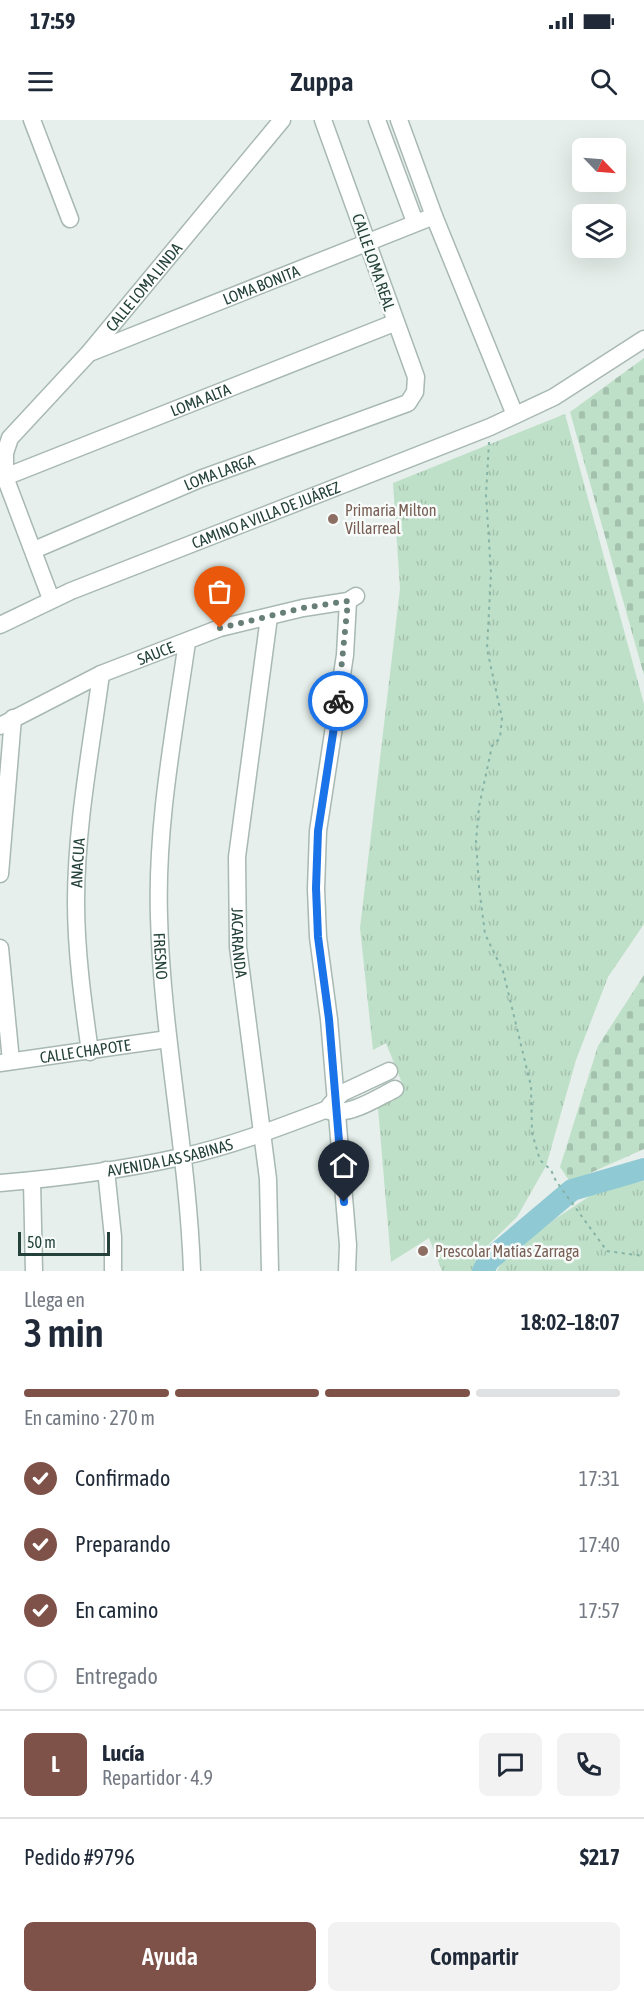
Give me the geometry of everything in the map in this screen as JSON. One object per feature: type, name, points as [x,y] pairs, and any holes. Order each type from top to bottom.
[{"type":"street","points":[[32,120],[70,219]]},
{"type":"street","name":"CALLE LOMA LINDA","points":[[5,477],[5,453],[10,438],[88,354],[282,120]]},
{"type":"street","name":"CALLE LOMA REAL","points":[[323,120],[394,323],[416,377],[415,392],[408,403]]},
{"type":"street","points":[[377,120],[415,222]]},
{"type":"street","points":[[399,120],[434,216],[515,415]]},
{"type":"street","name":"LOMA BONITA","points":[[88,354],[434,216]]},
{"type":"street","name":"LOMA ALTA","points":[[5,477],[394,323]]},
{"type":"street","name":"CAMINO A VILLA DE JUÁREZ","points":[[0,625],[51,599],[490,428],[599,370],[644,339]]},
{"type":"street","name":"LOMA LARGA","points":[[34,550],[200,479],[408,403]]},
{"type":"street","points":[[5,477],[51,599]]},
{"type":"street","name":"SAUCE","points":[[7,722],[101,674],[220,628],[352,599],[318,831],[316,877],[318,937],[329,1019],[332,1108]]},
{"type":"street","name":"JACARANDA","points":[[269,617],[237,857],[238,947],[268,1179],[270,1271]]},
{"type":"street","name":"FRESNO","points":[[187,642],[162,812],[159,919],[168,1039],[189,1203],[192,1271]]},
{"type":"street","name":"ANACUA","points":[[90,1052],[77,957],[76,900],[78,843],[101,674]]},
{"type":"street","points":[[0,874],[7,722]]},
{"type":"street","points":[[0,948],[6,1062]]},
{"type":"street","name":"CALLE CHAPOTE","points":[[6,1062],[90,1052],[168,1039]]},
{"type":"street","points":[[332,1108],[388,1071]]},
{"type":"street","points":[[332,1108],[367,1104],[395,1089]]},
{"type":"street","points":[[332,1108],[348,1245],[347,1271]]},
{"type":"street","name":"AVENIDA LAS SABINAS","points":[[0,1183],[32,1181],[182,1156],[262,1134],[332,1108]]},
{"type":"street","points":[[106,1170],[113,1237],[113,1271]]},
{"type":"street","points":[[32,1181],[34,1271]]},
{"type":"path","points":[[490,428],[486,495],[491,573],[487,649],[502,718],[500,738],[492,746],[479,807],[477,829],[479,887],[485,934],[503,971],[531,1086],[532,1133],[540,1160],[551,1170],[555,1181],[607,1251],[644,1256]]},
{"type":"green space","points":[[644,358],[644,675],[570,412]]},
{"type":"green space","points":[[565,414],[644,704],[644,924],[608,977],[576,1060],[546,1166],[517,1217],[482,1251],[472,1271],[442,1271],[429,1238],[391,1262],[378,1108],[404,1088],[386,1043],[373,1050],[360,928],[400,589],[393,483]]},
{"type":"green space","points":[[644,975],[644,1149],[570,1182],[560,1167],[598,1046]]},
{"type":"green space","points":[[644,1181],[644,1271],[497,1271],[502,1261],[555,1219],[599,1190]]},
{"type":"waterway","points":[[483,1271],[489,1260],[572,1190],[644,1169]]},
{"type":"way so far","points":[[220,628],[303,608],[348,601],[345,655],[338,701]]},
{"type":"place","name":"Primaria Milton Villarreal","points":[[333,519]]},
{"type":"place","name":"Prescolar Matías Zarraga","points":[[423,1251]]},
{"type":"route","points":[[338,701],[318,831],[316,888],[318,937],[329,1019],[344,1202]]}]
